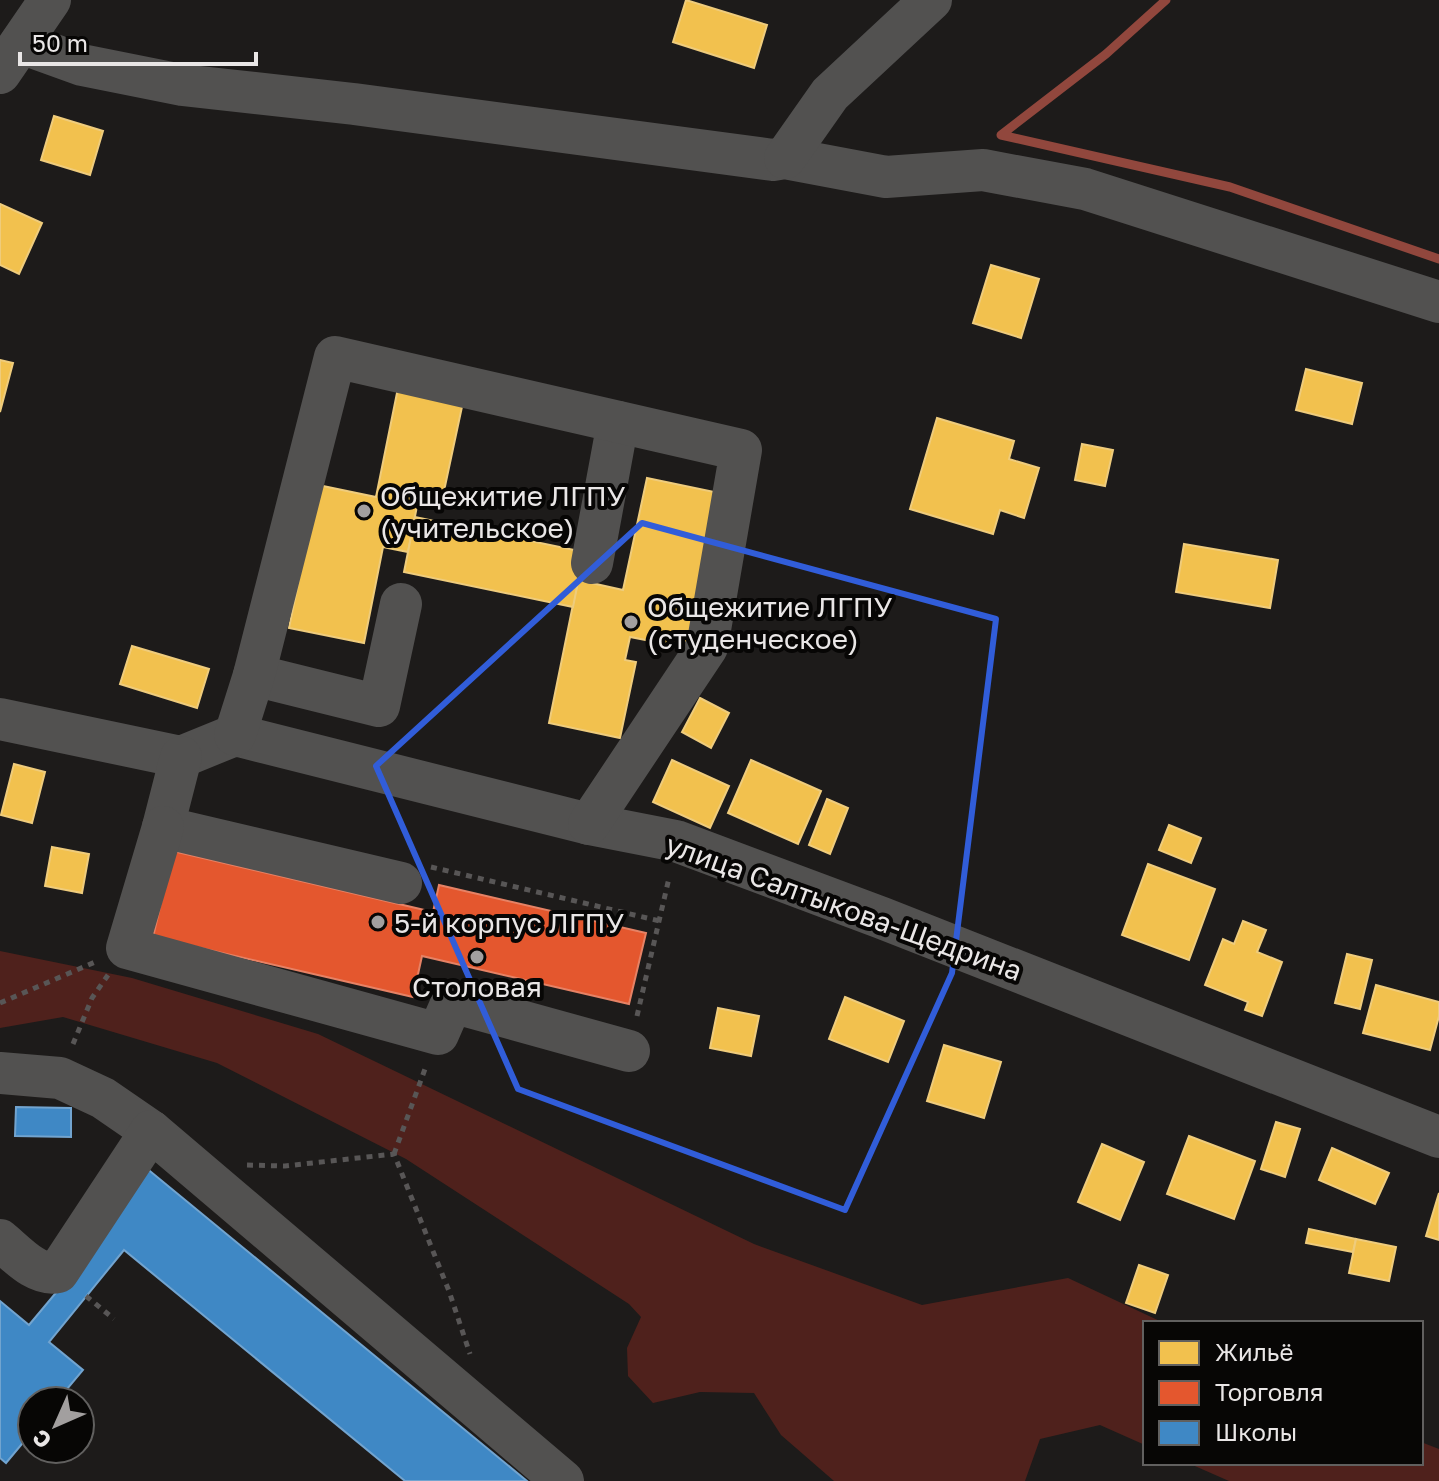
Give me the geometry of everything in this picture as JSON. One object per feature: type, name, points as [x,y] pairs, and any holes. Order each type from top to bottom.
[{"type":"street","points":[[50,0],[10,58],[82,65],[182,85],[354,104],[773,160],[785,158],[886,177],[983,170],[1085,189],[1439,302]]},
{"type":"street","points":[[785,158],[830,94],[931,0]]},
{"type":"street","points":[[0,719],[181,757],[235,735],[254,675],[335,357],[741,450],[707,647],[589,824]]},
{"type":"street","points":[[592,563],[618,422]]},
{"type":"street","points":[[254,675],[379,706],[401,604]]},
{"type":"street","name":"улица Салтыкова-Щедрина","points":[[235,735],[589,824],[676,841],[897,924],[1439,1137]]},
{"type":"street","points":[[181,757],[127,948],[438,1034],[452,1002],[629,1051]]},
{"type":"street","points":[[163,827],[401,883]]},
{"type":"street","points":[[0,1073],[60,1078],[103,1098],[151,1131],[563,1481]]},
{"type":"street","points":[[0,1240],[32,1266],[48,1274],[58,1272],[151,1131]]},
{"type":"path","points":[[401,883],[420,865],[660,921]]},
{"type":"path","points":[[629,1051],[662,911]]},
{"type":"path","points":[[0,1003],[127,948]]},
{"type":"path","points":[[60,1078],[92,998],[127,948]]},
{"type":"path","points":[[438,1034],[394,1154],[449,1291],[473,1363]]},
{"type":"path","points":[[190,1164],[285,1166],[394,1154]]},
{"type":"path","points":[[86,1296],[114,1319]]},
{"type":"highlighted area","points":[[642,523],[996,619],[952,973],[845,1210],[518,1089],[376,766]]},
{"type":"shaded area","points":[[0,951],[132,978],[318,1034],[754,1244],[922,1305],[1068,1278],[1160,1321],[1143,1321],[1143,1444],[1100,1425],[1040,1439],[1025,1481],[834,1481],[781,1435],[754,1393],[700,1392],[653,1403],[628,1376],[627,1348],[641,1317],[629,1304],[406,1159],[217,1063],[63,1017],[0,1028]]},
{"type":"shaded area","points":[[1423,1443],[1439,1449],[1439,1481],[1229,1481],[1193,1465],[1423,1465]]},
{"type":"building: Жильё","points":[[686,0],[767,25],[754,68],[673,42]]},
{"type":"building: Жильё","points":[[54,116],[103,131],[90,175],[41,160]]},
{"type":"building: Жильё","points":[[0,204],[42,223],[19,274],[0,265]]},
{"type":"building: Жильё","points":[[991,265],[1039,279],[1021,338],[973,323]]},
{"type":"building: Жильё","points":[[0,360],[13,363],[0,412]]},
{"type":"building: Жильё","points":[[1306,369],[1362,383],[1352,424],[1296,410]]},
{"type":"building: Жильё","name":"Общежитие ЛГПУ (учительское)","points":[[398,388],[463,402],[441,505],[418,501],[408,552],[383,547],[364,643],[289,628],[318,485],[376,497]]},
{"type":"building: Жильё","points":[[937,418],[1014,441],[1009,459],[1039,468],[1024,518],[1000,510],[993,534],[910,509]]},
{"type":"building: Жильё","points":[[1082,444],[1113,450],[1105,486],[1075,480]]},
{"type":"building: Жильё","name":"Общежитие ЛГПУ (студенческое)","points":[[647,478],[719,493],[687,648],[630,637],[625,660],[636,662],[620,738],[549,723],[578,580],[623,590]]},
{"type":"building: Жильё","points":[[415,517],[584,552],[573,607],[404,572]]},
{"type":"building: Жильё","points":[[1184,544],[1278,560],[1270,608],[1176,592]]},
{"type":"building: Жильё","points":[[132,646],[209,669],[197,708],[120,684]]},
{"type":"building: Жильё","points":[[700,698],[729,713],[711,748],[682,732]]},
{"type":"building: Жильё","points":[[672,760],[729,786],[710,828],[653,802]]},
{"type":"building: Жильё","points":[[751,760],[821,791],[798,844],[728,813]]},
{"type":"building: Жильё","points":[[14,764],[45,772],[32,823],[1,815]]},
{"type":"building: Жильё","points":[[827,799],[848,808],[830,854],[809,845]]},
{"type":"building: Жильё","points":[[1169,825],[1201,838],[1191,863],[1159,850]]},
{"type":"building: Жильё","points":[[52,847],[89,854],[82,893],[45,886]]},
{"type":"building: Жильё","points":[[1148,864],[1215,889],[1189,960],[1122,935]]},
{"type":"building: Жильё","points":[[1243,921],[1266,930],[1257,952],[1282,962],[1262,1016],[1245,1010],[1248,1002],[1205,985],[1223,939],[1234,944]]},
{"type":"building: Жильё","points":[[1347,954],[1372,960],[1360,1009],[1335,1003]]},
{"type":"building: Жильё","points":[[1376,985],[1439,1002],[1439,1016],[1430,1050],[1363,1033]]},
{"type":"building: Жильё","points":[[845,997],[904,1021],[888,1062],[829,1039]]},
{"type":"building: Жильё","points":[[718,1008],[759,1016],[751,1056],[710,1048]]},
{"type":"building: Жильё","points":[[944,1045],[1001,1062],[984,1118],[927,1101]]},
{"type":"building: Жильё","points":[[1276,1122],[1300,1129],[1285,1177],[1261,1169]]},
{"type":"building: Жильё","points":[[1189,1136],[1255,1161],[1234,1219],[1167,1194]]},
{"type":"building: Жильё","points":[[1102,1144],[1144,1162],[1120,1220],[1078,1202]]},
{"type":"building: Жильё","points":[[1332,1148],[1389,1173],[1375,1204],[1319,1180]]},
{"type":"building: Жильё","points":[[1439,1193],[1439,1240],[1426,1236]]},
{"type":"building: Жильё","points":[[1309,1229],[1356,1239],[1353,1252],[1306,1243]]},
{"type":"building: Жильё","points":[[1356,1239],[1396,1247],[1389,1281],[1349,1273]]},
{"type":"building: Жильё","points":[[1139,1265],[1168,1275],[1155,1313],[1126,1303]]},
{"type":"building: Торговля","name":"5-й корпус ЛГПУ","points":[[173,851],[433,912],[439,885],[646,933],[629,1004],[422,956],[413,997],[153,937]]},
{"type":"building: Школы","points":[[16,1107],[71,1108],[71,1137],[15,1136]]},
{"type":"building: Школы","points":[[145,1167],[527,1481],[405,1481],[124,1250],[49,1342],[83,1370],[70,1385],[16,1385],[16,1451],[6,1463],[0,1458],[0,1301],[29,1325],[105,1234]]},
{"type":"waterway","points":[[1166,0],[1106,54],[1001,135],[1230,187],[1439,259]]},
{"type":"place","name":"Общежитие ЛГПУ (учительское)","points":[[364,511]]},
{"type":"place","name":"Общежитие ЛГПУ (студенческое)","points":[[631,622]]},
{"type":"place","name":"5-й корпус ЛГПУ","points":[[378,922]]},
{"type":"place","name":"Столовая","points":[[477,957]]}]
